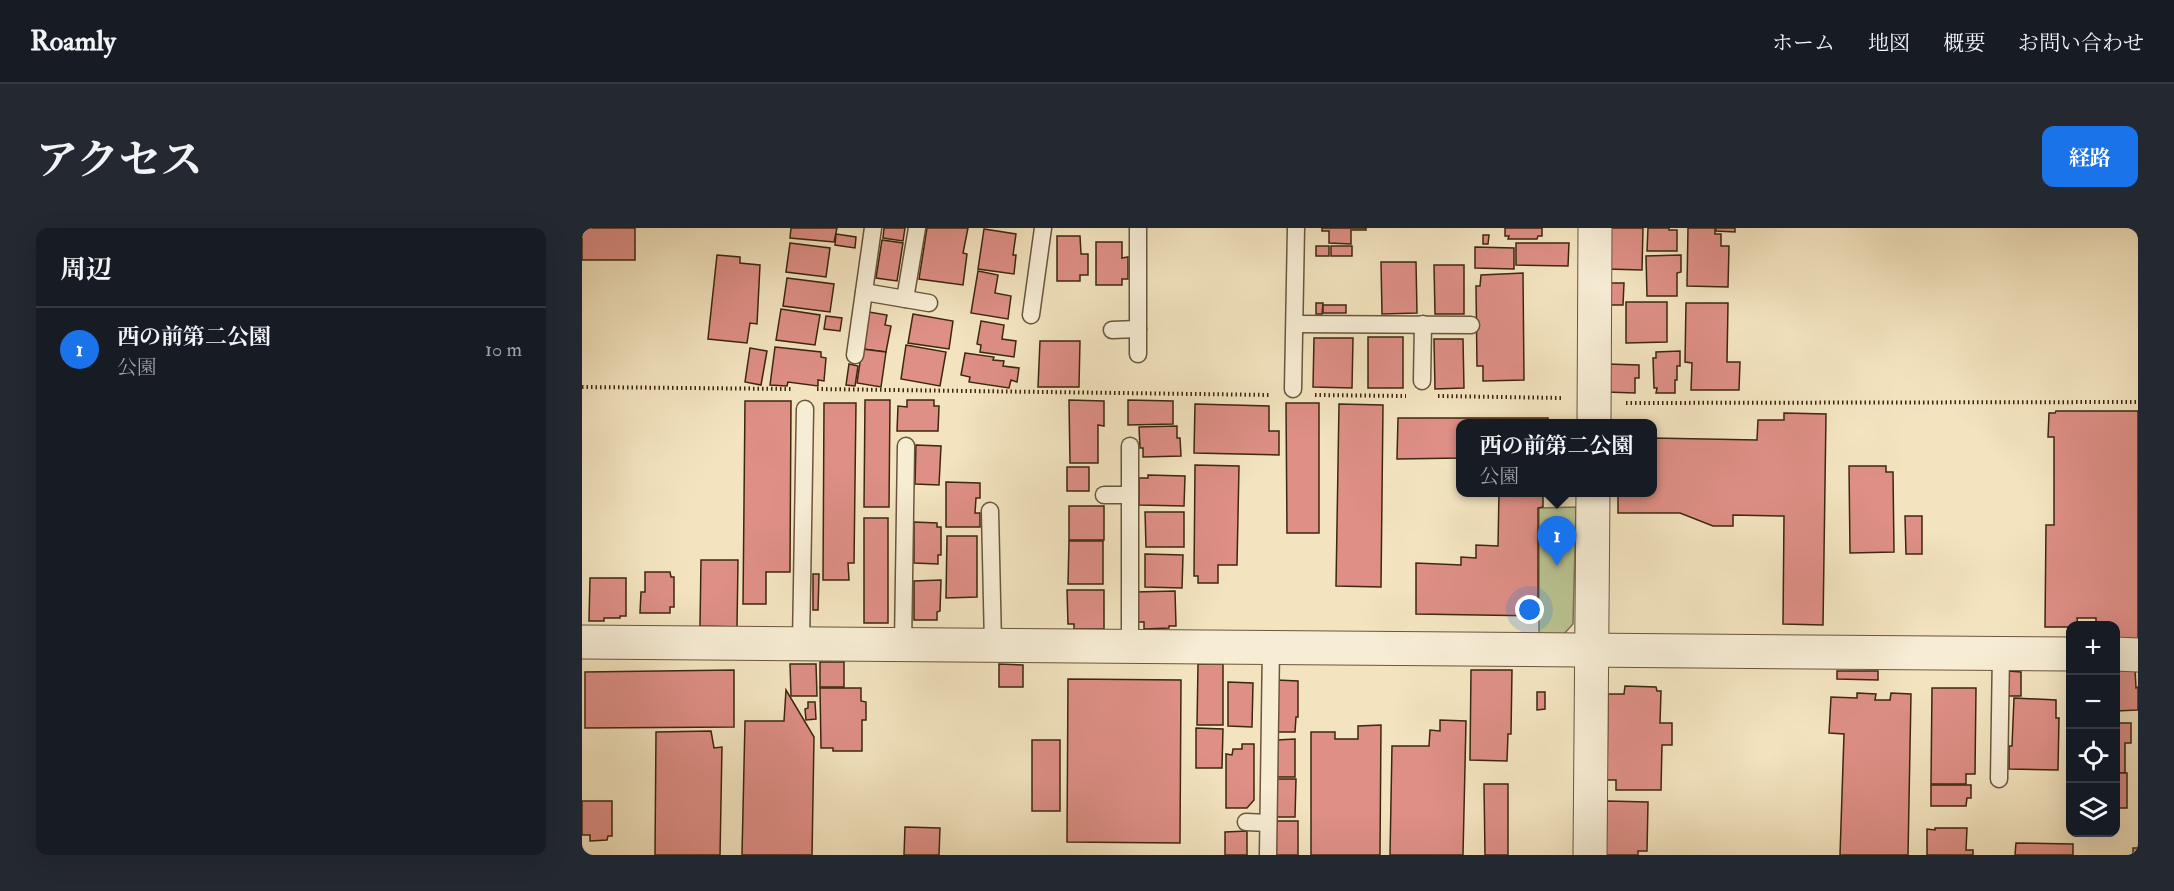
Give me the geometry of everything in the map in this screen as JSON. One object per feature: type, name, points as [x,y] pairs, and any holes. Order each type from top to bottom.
[{"type":"street","points":[[1594,413],[1595,228]]},
{"type":"street","points":[[1590,855],[1593,497]]},
{"type":"street","points":[[582,642],[2066,654]]},
{"type":"street","points":[[2120,654],[2138,655]]},
{"type":"lane","points":[[855,355],[873,228]]},
{"type":"lane","points":[[905,299],[917,228]]},
{"type":"lane","points":[[1031,315],[1043,228]]},
{"type":"lane","points":[[1138,228],[1138,354]]},
{"type":"lane","points":[[1296,228],[1295,324],[1301,392]]},
{"type":"lane","points":[[864,292],[929,303]]},
{"type":"lane","points":[[1295,324],[1471,325]]},
{"type":"lane","points":[[1422,391],[1423,324]]},
{"type":"lane","points":[[1112,330],[1138,329]]},
{"type":"lane","points":[[801,644],[805,409]]},
{"type":"lane","points":[[903,645],[906,446]]},
{"type":"lane","points":[[1130,446],[1130,645]]},
{"type":"lane","points":[[1104,495],[1130,495]]},
{"type":"lane","points":[[990,512],[993,645]]},
{"type":"lane","points":[[1268,855],[1271,646]]},
{"type":"lane","points":[[1999,779],[2001,653]]},
{"type":"lane","points":[[1246,822],[1268,823]]},
{"type":"path","points":[[582,387],[796,389]]},
{"type":"path","points":[[808,389],[1273,394]]},
{"type":"path","points":[[1301,392],[1422,391],[1582,398],[1594,413],[2138,402]]},
{"type":"green space","points":[[1576,507],[1573,624],[1562,636],[1539,636],[1539,508]]},
{"type":"building","points":[[582,228],[635,228],[635,260],[582,260]]},
{"type":"building","points":[[791,228],[837,228],[834,242],[790,238]]},
{"type":"building","points":[[884,228],[905,228],[903,241],[883,238]]},
{"type":"building","points":[[927,228],[968,228],[963,253],[967,254],[963,285],[919,279]]},
{"type":"building","points":[[1322,228],[1366,228],[1366,230],[1351,230],[1351,244],[1329,243],[1329,231],[1322,231]]},
{"type":"building","points":[[1505,228],[1542,228],[1542,236],[1538,236],[1537,239],[1508,239],[1509,236],[1505,236]]},
{"type":"building","points":[[1611,228],[1643,228],[1642,270],[1606,269]]},
{"type":"building","points":[[1648,228],[1677,230],[1677,251],[1647,251]]},
{"type":"building","points":[[1688,228],[1715,228],[1715,234],[1721,234],[1721,246],[1729,246],[1728,287],[1687,286]]},
{"type":"building","points":[[1716,228],[1735,228],[1735,232],[1716,231]]},
{"type":"building","points":[[984,229],[1016,234],[1013,255],[1016,255],[1014,274],[978,269]]},
{"type":"building","points":[[836,234],[856,237],[855,248],[835,245]]},
{"type":"building","points":[[1483,235],[1489,235],[1488,244],[1483,244]]},
{"type":"building","points":[[1057,236],[1080,236],[1081,254],[1088,254],[1088,275],[1080,275],[1080,281],[1057,281]]},
{"type":"building","points":[[882,240],[903,243],[897,281],[876,278]]},
{"type":"building","points":[[1096,242],[1122,242],[1122,258],[1128,257],[1128,279],[1122,279],[1122,285],[1096,285]]},
{"type":"building","points":[[790,243],[830,248],[826,277],[786,272]]},
{"type":"building","points":[[1516,243],[1569,243],[1568,266],[1516,265]]},
{"type":"building","points":[[1316,246],[1329,246],[1329,256],[1316,256]]},
{"type":"building","points":[[1331,246],[1352,246],[1352,256],[1331,256]]},
{"type":"building","points":[[1475,247],[1514,248],[1514,269],[1475,268]]},
{"type":"building","points":[[717,255],[740,257],[740,263],[760,265],[757,324],[750,323],[747,343],[708,339]]},
{"type":"building","points":[[1681,255],[1681,272],[1677,273],[1677,296],[1647,296],[1646,256]]},
{"type":"building","points":[[1381,262],[1416,262],[1417,313],[1382,314]]},
{"type":"building","points":[[1434,265],[1464,265],[1464,314],[1435,314]]},
{"type":"building","points":[[978,271],[998,275],[995,293],[1011,296],[1008,319],[971,313]]},
{"type":"building","points":[[1523,273],[1524,380],[1483,381],[1483,366],[1477,366],[1476,286],[1480,286],[1481,275]]},
{"type":"building","points":[[787,278],[834,284],[830,312],[783,306]]},
{"type":"building","points":[[1604,283],[1624,283],[1623,305],[1604,305]]},
{"type":"building","points":[[1626,302],[1667,302],[1667,342],[1626,343]]},
{"type":"building","points":[[1316,303],[1323,303],[1322,314],[1316,314]]},
{"type":"building","points":[[1686,303],[1728,303],[1727,362],[1740,362],[1739,390],[1691,390],[1692,363],[1685,362]]},
{"type":"building","points":[[1323,305],[1346,305],[1346,313],[1323,313]]},
{"type":"building","points":[[781,309],[820,315],[815,345],[776,340]]},
{"type":"building","points":[[869,312],[887,315],[885,325],[891,326],[886,352],[863,349]]},
{"type":"building","points":[[913,314],[953,321],[949,349],[908,343]]},
{"type":"building","points":[[826,316],[842,318],[840,331],[824,329]]},
{"type":"building","points":[[981,321],[1004,325],[1002,339],[1016,341],[1014,357],[980,352],[981,345],[977,344]]},
{"type":"building","points":[[1368,337],[1403,337],[1403,388],[1368,388]]},
{"type":"building","points":[[1314,338],[1353,338],[1352,388],[1313,387]]},
{"type":"building","points":[[1434,339],[1463,339],[1464,388],[1435,389]]},
{"type":"building","points":[[1040,341],[1080,341],[1079,387],[1038,387]]},
{"type":"building","points":[[906,345],[946,352],[940,386],[901,379]]},
{"type":"building","points":[[775,347],[821,352],[821,357],[826,358],[824,381],[818,380],[818,386],[788,382],[787,386],[770,385]]},
{"type":"building","points":[[750,348],[767,351],[761,385],[745,382]]},
{"type":"building","points":[[862,349],[886,352],[881,387],[857,383]]},
{"type":"building","points":[[1680,351],[1675,393],[1656,393],[1653,358],[1656,358],[1656,352]]},
{"type":"building","points":[[965,353],[994,357],[993,360],[1004,361],[1003,366],[1019,368],[1017,382],[1011,380],[1009,388],[969,382],[970,377],[961,375]]},
{"type":"building","points":[[849,364],[858,366],[855,386],[846,385]]},
{"type":"building","points":[[1607,364],[1639,365],[1639,378],[1635,378],[1635,393],[1606,392]]},
{"type":"building","points":[[865,400],[890,400],[889,507],[864,507]]},
{"type":"building","points":[[907,400],[934,400],[934,406],[939,406],[938,431],[897,431],[898,406],[907,407]]},
{"type":"building","points":[[1069,400],[1104,401],[1104,426],[1098,425],[1098,463],[1070,463]]},
{"type":"building","points":[[1128,400],[1173,401],[1173,424],[1128,425]]},
{"type":"building","points":[[745,401],[791,401],[790,572],[766,572],[766,604],[743,604]]},
{"type":"building","points":[[824,403],[856,403],[854,563],[848,563],[849,580],[823,580]]},
{"type":"building","points":[[1286,403],[1319,403],[1319,533],[1287,533]]},
{"type":"building","points":[[1195,404],[1269,406],[1269,431],[1279,431],[1279,455],[1194,453]]},
{"type":"building","points":[[1339,404],[1383,405],[1381,587],[1336,586]]},
{"type":"building","points":[[2056,411],[2138,411],[2138,639],[2120,638],[2120,621],[2077,618],[2077,621],[2066,621],[2066,627],[2045,627],[2046,525],[2054,525],[2054,437],[2048,437],[2049,413]]},
{"type":"building","points":[[1784,413],[1826,414],[1823,625],[1783,624],[1784,516],[1733,515],[1733,526],[1713,526],[1680,513],[1618,513],[1618,497],[1657,497],[1657,438],[1757,440],[1758,420],[1784,420]]},
{"type":"building","points":[[1398,418],[1548,418],[1456,419],[1456,458],[1397,459]]},
{"type":"building","points":[[1177,426],[1181,456],[1143,457],[1139,427]]},
{"type":"building","points":[[916,445],[941,446],[939,485],[915,484]]},
{"type":"building","points":[[1195,465],[1239,466],[1237,565],[1218,565],[1218,583],[1198,583],[1198,576],[1194,576]]},
{"type":"building","points":[[1849,466],[1886,466],[1886,472],[1893,472],[1894,552],[1850,553]]},
{"type":"building","points":[[1067,467],[1089,467],[1089,491],[1067,491]]},
{"type":"building","points":[[1148,475],[1185,476],[1184,506],[1139,505],[1139,478],[1148,478]]},
{"type":"building","points":[[946,482],[980,483],[980,498],[976,498],[975,513],[980,513],[980,527],[946,527]]},
{"type":"building","points":[[1499,497],[1543,497],[1543,507],[1538,508],[1538,616],[1416,614],[1416,563],[1461,565],[1461,557],[1476,558],[1476,545],[1498,546]]},
{"type":"building","points":[[1069,506],[1104,506],[1104,540],[1069,540]]},
{"type":"building","points":[[1145,512],[1184,512],[1184,547],[1146,547]]},
{"type":"building","points":[[1905,516],[1922,516],[1922,554],[1906,554]]},
{"type":"building","points":[[864,518],[888,518],[888,623],[864,623]]},
{"type":"building","points":[[914,522],[937,523],[937,527],[941,527],[941,555],[938,555],[938,564],[914,563]]},
{"type":"building","points":[[947,536],[977,536],[977,597],[946,598]]},
{"type":"building","points":[[1069,541],[1103,541],[1103,584],[1068,584]]},
{"type":"building","points":[[1145,554],[1183,555],[1182,588],[1145,587]]},
{"type":"building","points":[[701,560],[738,560],[737,627],[700,626]]},
{"type":"building","points":[[645,572],[670,572],[671,577],[674,577],[674,607],[670,607],[670,613],[640,613],[641,592],[645,592]]},
{"type":"building","points":[[813,574],[819,574],[818,610],[813,610]]},
{"type":"building","points":[[590,578],[626,578],[626,616],[604,618],[604,621],[589,621]]},
{"type":"building","points":[[941,580],[940,611],[937,612],[937,620],[914,620],[914,581]]},
{"type":"building","points":[[1067,590],[1104,590],[1104,629],[1074,629],[1074,624],[1068,624]]},
{"type":"building","points":[[1175,591],[1176,626],[1144,629],[1144,622],[1135,622],[1135,592]]},
{"type":"building","points":[[820,662],[844,662],[844,687],[820,687]]},
{"type":"building","points":[[790,664],[816,664],[817,696],[791,696]]},
{"type":"building","points":[[999,664],[1023,665],[1023,687],[999,687]]},
{"type":"building","points":[[1198,664],[1223,664],[1223,725],[1197,725]]},
{"type":"building","points":[[734,670],[734,727],[585,728],[585,672]]},
{"type":"building","points":[[1471,670],[1512,670],[1511,734],[1508,734],[1507,761],[1470,760]]},
{"type":"building","points":[[2120,670],[2135,670],[2138,710],[2120,711]]},
{"type":"building","points":[[1837,671],[1878,671],[1878,680],[1837,679]]},
{"type":"building","points":[[2008,671],[2021,672],[2021,696],[2008,696]]},
{"type":"building","points":[[1068,679],[1181,680],[1180,843],[1067,842]]},
{"type":"building","points":[[1277,680],[1298,681],[1298,717],[1296,717],[1295,732],[1277,732]]},
{"type":"building","points":[[1228,682],[1253,683],[1252,727],[1228,726]]},
{"type":"building","points":[[1625,686],[1656,687],[1657,691],[1661,691],[1660,723],[1672,723],[1672,745],[1662,745],[1661,790],[1616,790],[1616,780],[1607,780],[1608,694],[1624,694]]},
{"type":"building","points":[[820,688],[861,688],[861,701],[866,702],[866,720],[862,720],[862,751],[833,751],[833,748],[821,748]]},
{"type":"building","points":[[1932,688],[1976,688],[1975,774],[1966,774],[1966,784],[1931,784]]},
{"type":"building","points":[[786,690],[814,737],[812,855],[742,855],[745,721],[784,721]]},
{"type":"building","points":[[1537,692],[1545,692],[1545,709],[1537,710]]},
{"type":"building","points":[[1857,693],[1876,694],[1875,700],[1890,700],[1891,693],[1911,694],[1908,855],[1840,855],[1844,734],[1829,733],[1831,697],[1857,698]]},
{"type":"building","points":[[2014,698],[2056,700],[2056,718],[2059,718],[2058,770],[2009,769]]},
{"type":"building","points":[[808,702],[815,702],[816,719],[806,720],[805,709],[808,708]]},
{"type":"building","points":[[1440,720],[1466,721],[1463,855],[1390,855],[1392,746],[1429,746],[1430,730],[1440,731]]},
{"type":"building","points":[[2120,723],[2131,723],[2131,743],[2125,743],[2125,773],[2120,773]]},
{"type":"building","points":[[1381,725],[1380,855],[1311,855],[1311,732],[1335,732],[1335,739],[1358,739],[1358,726]]},
{"type":"building","points":[[1196,728],[1223,729],[1222,768],[1196,768]]},
{"type":"building","points":[[711,731],[714,748],[722,747],[720,855],[655,855],[656,732]]},
{"type":"building","points":[[1295,739],[1295,777],[1276,777],[1277,740]]},
{"type":"building","points":[[1032,740],[1060,740],[1060,811],[1032,811]]},
{"type":"building","points":[[1242,744],[1254,744],[1254,800],[1247,808],[1226,808],[1226,754],[1232,755],[1233,749],[1242,749]]},
{"type":"building","points":[[2120,773],[2127,773],[2127,808],[2120,808]]},
{"type":"building","points":[[1276,779],[1296,779],[1295,817],[1276,817]]},
{"type":"building","points":[[1484,784],[1508,784],[1508,855],[1485,855]]},
{"type":"building","points":[[1931,785],[1971,785],[1971,798],[1967,798],[1966,806],[1931,806]]},
{"type":"building","points":[[582,801],[612,801],[612,836],[608,836],[607,840],[590,841],[590,835],[582,835]]},
{"type":"building","points":[[1607,801],[1648,802],[1647,851],[1638,851],[1638,855],[1606,855]]},
{"type":"building","points":[[1276,821],[1298,821],[1298,855],[1276,855]]},
{"type":"building","points":[[905,827],[940,828],[939,855],[904,855]]},
{"type":"building","points":[[1935,828],[1967,828],[1966,850],[1973,850],[1973,855],[1927,855],[1927,829],[1935,830]]},
{"type":"building","points":[[1247,831],[1247,855],[1225,855],[1225,832]]},
{"type":"building","points":[[2016,843],[2073,844],[2073,855],[2015,855]]},
{"type":"building","points":[[2133,848],[2138,848],[2138,855],[2133,855]]},
{"type":"place","name":"西の前第二公園","points":[[1557,566]]}]
